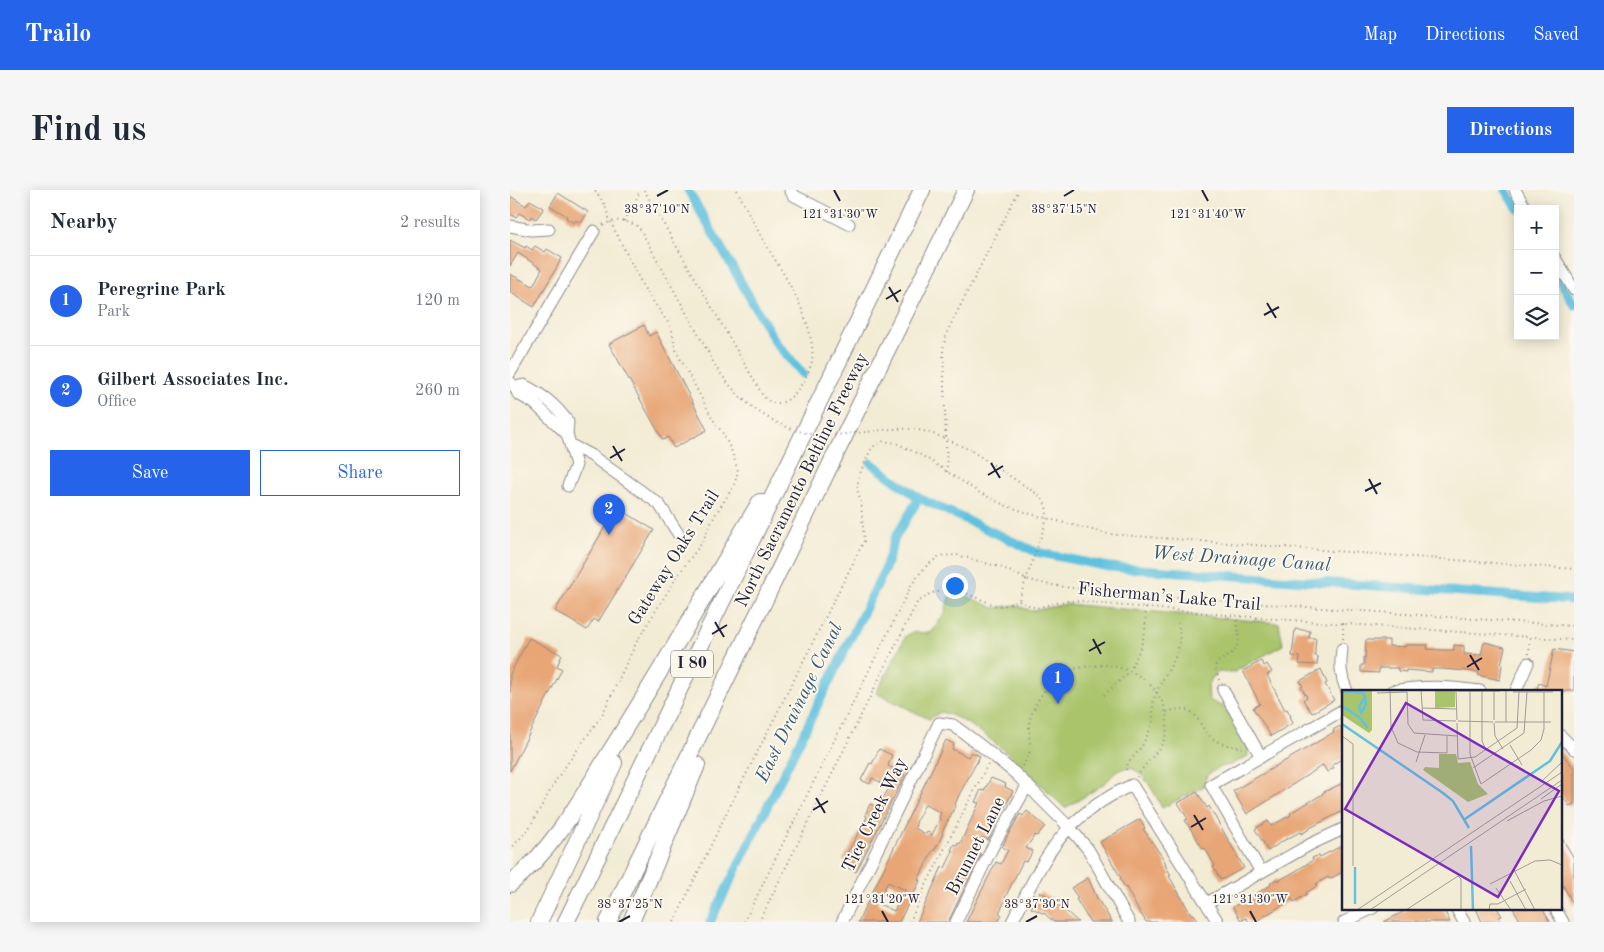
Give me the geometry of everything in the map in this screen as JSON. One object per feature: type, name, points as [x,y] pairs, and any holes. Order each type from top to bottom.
[{"type":"highway","name":"North Sacramento Beltline Freeway","points":[[566,922],[922,190]]},
{"type":"highway","name":"North Sacramento Beltline Freeway","points":[[608,922],[966,190]]},
{"type":"highway","points":[[510,884],[534,863],[562,829],[818,406]]},
{"type":"highway","points":[[631,922],[772,587]]},
{"type":"highway","points":[[539,922],[646,693]]},
{"type":"street","points":[[790,190],[793,195],[849,224]]},
{"type":"street","points":[[1515,190],[1524,205]]},
{"type":"street","points":[[510,226],[532,230],[549,228]]},
{"type":"street","points":[[510,373],[594,231]]},
{"type":"street","points":[[1559,265],[1574,290]]},
{"type":"street","points":[[513,384],[524,384],[545,397],[559,408],[568,422],[569,439],[576,465],[568,486]]},
{"type":"street","points":[[569,439],[659,504],[679,536]]},
{"type":"street","points":[[1342,648],[1340,666],[1346,690]]},
{"type":"street","points":[[1516,690],[1528,663]]},
{"type":"street","points":[[1400,690],[1430,686],[1472,690]]},
{"type":"street","points":[[1222,690],[1261,757]]},
{"type":"street","points":[[1261,872],[1211,786],[1342,711]]},
{"type":"street","name":"Tice Creek Way","points":[[842,922],[939,723],[953,725],[1016,774]]},
{"type":"street","points":[[1562,737],[1574,749]]},
{"type":"street","points":[[1016,774],[1088,848],[1129,922]]},
{"type":"street","points":[[1017,920],[1042,862],[1052,846],[1068,827],[1099,802],[1132,785],[1218,922]]},
{"type":"street","name":"Brunnet Lane","points":[[956,922],[992,848],[1026,786]]},
{"type":"street","points":[[1207,903],[1312,844],[1342,829]]},
{"type":"street","points":[[1344,922],[1369,910]]},
{"type":"street","points":[[1457,910],[1464,922]]},
{"type":"street","points":[[1556,910],[1563,922]]},
{"type":"path","name":"Gateway Oaks Trail","points":[[510,850],[529,828],[558,777],[602,714],[637,641],[678,575],[701,544],[715,515],[734,486],[738,471],[724,435],[714,421],[677,353],[673,343],[671,327],[644,288],[596,190]]},
{"type":"path","points":[[624,221],[640,190]]},
{"type":"path","points":[[644,190],[758,387],[766,399],[779,403],[790,399],[800,388],[812,359],[812,348],[807,323],[799,304],[737,190]]},
{"type":"path","points":[[947,472],[944,341],[1018,190]]},
{"type":"path","points":[[594,231],[610,221],[627,221],[639,227],[723,378],[744,401],[769,420],[816,435],[917,430],[940,436],[972,451],[1040,496],[1046,504],[1047,518],[1019,601]]},
{"type":"path","points":[[674,922],[728,810],[864,541],[858,488],[863,464],[870,451],[875,445],[884,441],[896,443],[923,456],[1004,505],[1108,534],[1574,569]]},
{"type":"path","points":[[744,922],[912,584],[924,568],[939,556],[958,555],[1003,568],[1026,579],[1072,588],[1167,597],[1574,626]]},
{"type":"path","name":"Fisherman’s Lake Trail","points":[[759,922],[918,603],[931,593],[950,590],[968,593],[997,606],[1019,601],[1036,608],[1071,600],[1574,640]]},
{"type":"path","points":[[1104,695],[1130,671],[1145,632],[1146,607]]},
{"type":"path","points":[[1222,690],[1215,666],[1219,660],[1228,656],[1236,649],[1239,642],[1236,614]]},
{"type":"path","points":[[1126,770],[1127,764],[1142,746],[1153,721],[1154,701],[1157,692],[1181,644],[1178,623]]},
{"type":"path","points":[[1342,648],[1343,623]]},
{"type":"path","points":[[1528,663],[1530,637]]},
{"type":"path","points":[[1016,774],[1028,759],[1031,747],[1029,725],[1036,701],[1059,676],[1078,668],[1107,665],[1130,671],[1147,682],[1157,692],[1167,712],[1166,734],[1156,752],[1140,770],[1132,785]]},
{"type":"path","points":[[1167,712],[1175,709],[1190,712],[1197,717],[1204,729],[1214,740],[1242,748]]},
{"type":"path","points":[[910,922],[924,889],[990,759]]},
{"type":"green space","points":[[950,593],[962,594],[994,608],[1015,605],[1032,611],[1066,604],[1279,623],[1283,645],[1234,672],[1217,672],[1208,684],[1209,700],[1227,709],[1248,744],[1248,756],[1230,765],[1220,767],[1207,775],[1203,787],[1162,808],[1146,780],[1134,769],[1127,768],[1118,771],[1105,783],[1065,808],[1007,753],[973,727],[941,712],[929,719],[876,693],[906,636],[913,632],[931,633],[945,613]]},
{"type":"building","points":[[558,193],[588,212],[581,223],[576,220],[574,223],[566,218],[567,216],[550,206]]},
{"type":"building","points":[[510,196],[526,206],[530,200],[544,208],[536,219],[531,216],[530,219],[519,213],[516,217],[510,214]]},
{"type":"building","points":[[510,240],[532,250],[535,246],[545,252],[547,249],[562,258],[534,307],[510,292],[510,274],[533,286],[542,269],[518,253],[510,266]]},
{"type":"building","points":[[644,325],[649,336],[656,332],[707,430],[674,448],[668,437],[663,440],[609,344]]},
{"type":"building","points":[[623,511],[654,530],[598,622],[594,619],[587,630],[555,611],[611,517],[616,521]]},
{"type":"building","points":[[1295,629],[1310,631],[1309,638],[1316,638],[1315,656],[1318,657],[1317,665],[1299,664],[1300,657],[1292,656]]},
{"type":"building","points":[[529,638],[562,655],[557,666],[562,669],[510,771],[510,674]]},
{"type":"building","points":[[1366,640],[1389,640],[1389,646],[1428,645],[1427,649],[1442,650],[1454,650],[1454,645],[1464,646],[1464,654],[1481,655],[1484,642],[1505,647],[1500,680],[1478,675],[1479,672],[1442,669],[1432,669],[1432,672],[1406,670],[1406,672],[1398,671],[1398,668],[1379,668],[1379,673],[1361,672],[1361,665],[1364,665]]},
{"type":"building","points":[[1554,649],[1574,652],[1574,691],[1536,690],[1539,683],[1546,686]]},
{"type":"building","points":[[1261,661],[1264,666],[1267,664],[1272,672],[1267,675],[1285,710],[1287,709],[1291,716],[1293,723],[1271,736],[1253,708],[1260,704],[1243,671]]},
{"type":"building","points":[[1321,669],[1327,683],[1325,684],[1334,700],[1312,713],[1303,700],[1307,697],[1300,681]]},
{"type":"building","points":[[1340,726],[1342,730],[1342,759],[1332,765],[1334,768],[1327,772],[1323,765],[1247,814],[1233,791],[1334,732],[1333,730]]},
{"type":"building","points":[[946,740],[954,744],[952,749],[968,757],[971,752],[980,756],[960,793],[938,844],[918,880],[920,881],[899,922],[858,922]],"holes":[[[925,804],[941,813],[932,835],[928,832],[925,834],[915,828]],[[888,882],[905,890],[894,911],[877,903]]]},
{"type":"building","points":[[879,749],[892,755],[888,766],[905,775],[856,872],[848,868],[850,863],[843,860],[865,822],[867,816],[865,815],[870,804],[877,807],[890,787],[872,778],[870,784],[861,780]]},
{"type":"building","points":[[1562,753],[1574,768],[1574,804],[1569,806],[1562,795]]},
{"type":"building","points":[[991,778],[1006,784],[1005,787],[1013,791],[988,840],[982,837],[974,851],[981,854],[948,922],[917,922],[942,867],[945,868],[953,851],[951,850],[954,844],[957,846],[958,843],[960,844],[979,803],[975,802],[981,790],[984,791]]},
{"type":"building","points":[[1342,783],[1342,812],[1301,834],[1300,832],[1281,842],[1268,851],[1255,829],[1268,821],[1271,826],[1291,815],[1290,813],[1322,793]]},
{"type":"building","points":[[1197,792],[1207,808],[1209,806],[1244,868],[1221,880],[1205,848],[1203,849],[1185,820],[1188,819],[1178,803]]},
{"type":"building","points":[[1027,811],[1045,826],[1037,836],[1035,835],[1026,848],[1033,851],[1026,862],[1023,861],[1017,873],[999,913],[1002,915],[998,922],[966,922],[996,862],[1001,864],[1008,850],[1002,847],[1008,835],[1020,814],[1023,816]]},
{"type":"building","points":[[1140,819],[1145,828],[1143,829],[1163,858],[1171,875],[1169,876],[1188,909],[1199,922],[1146,922],[1125,888],[1100,842]]},
{"type":"building","points":[[1562,838],[1574,858],[1574,905],[1562,884]]},
{"type":"building","points":[[1342,846],[1342,872],[1329,879],[1328,877],[1316,884],[1317,886],[1307,894],[1294,902],[1292,899],[1255,922],[1249,922],[1246,918],[1241,921],[1233,907],[1271,885],[1270,883],[1277,879],[1278,881],[1294,872],[1313,860],[1312,858],[1319,855],[1320,857]]},
{"type":"building","points":[[1088,878],[1097,898],[1112,922],[1090,922],[1076,899],[1078,898],[1071,888]]},
{"type":"building","points":[[1040,892],[1059,902],[1078,922],[1054,922],[1045,914],[1031,908]]},
{"type":"building","points":[[1406,910],[1444,910],[1450,922],[1384,922]]},
{"type":"building","points":[[1477,910],[1498,910],[1502,916],[1499,917],[1501,922],[1482,922]]},
{"type":"building","points":[[1514,910],[1543,910],[1550,922],[1521,922]]},
{"type":"waterway","points":[[688,190],[776,343],[803,374]]},
{"type":"waterway","points":[[1506,190],[1515,205]]},
{"type":"waterway","points":[[1559,280],[1574,305]]},
{"type":"waterway","name":"West Drainage Canal","points":[[871,463],[919,498],[1036,552],[1109,567],[1574,600]]},
{"type":"waterway","name":"East Drainage Canal","points":[[710,922],[885,569],[895,538],[919,498]]},
{"type":"place","name":"Gilbert Associates Inc.","points":[[609,535]]},
{"type":"place","name":"Peregrine Park","points":[[1058,704]]}]
